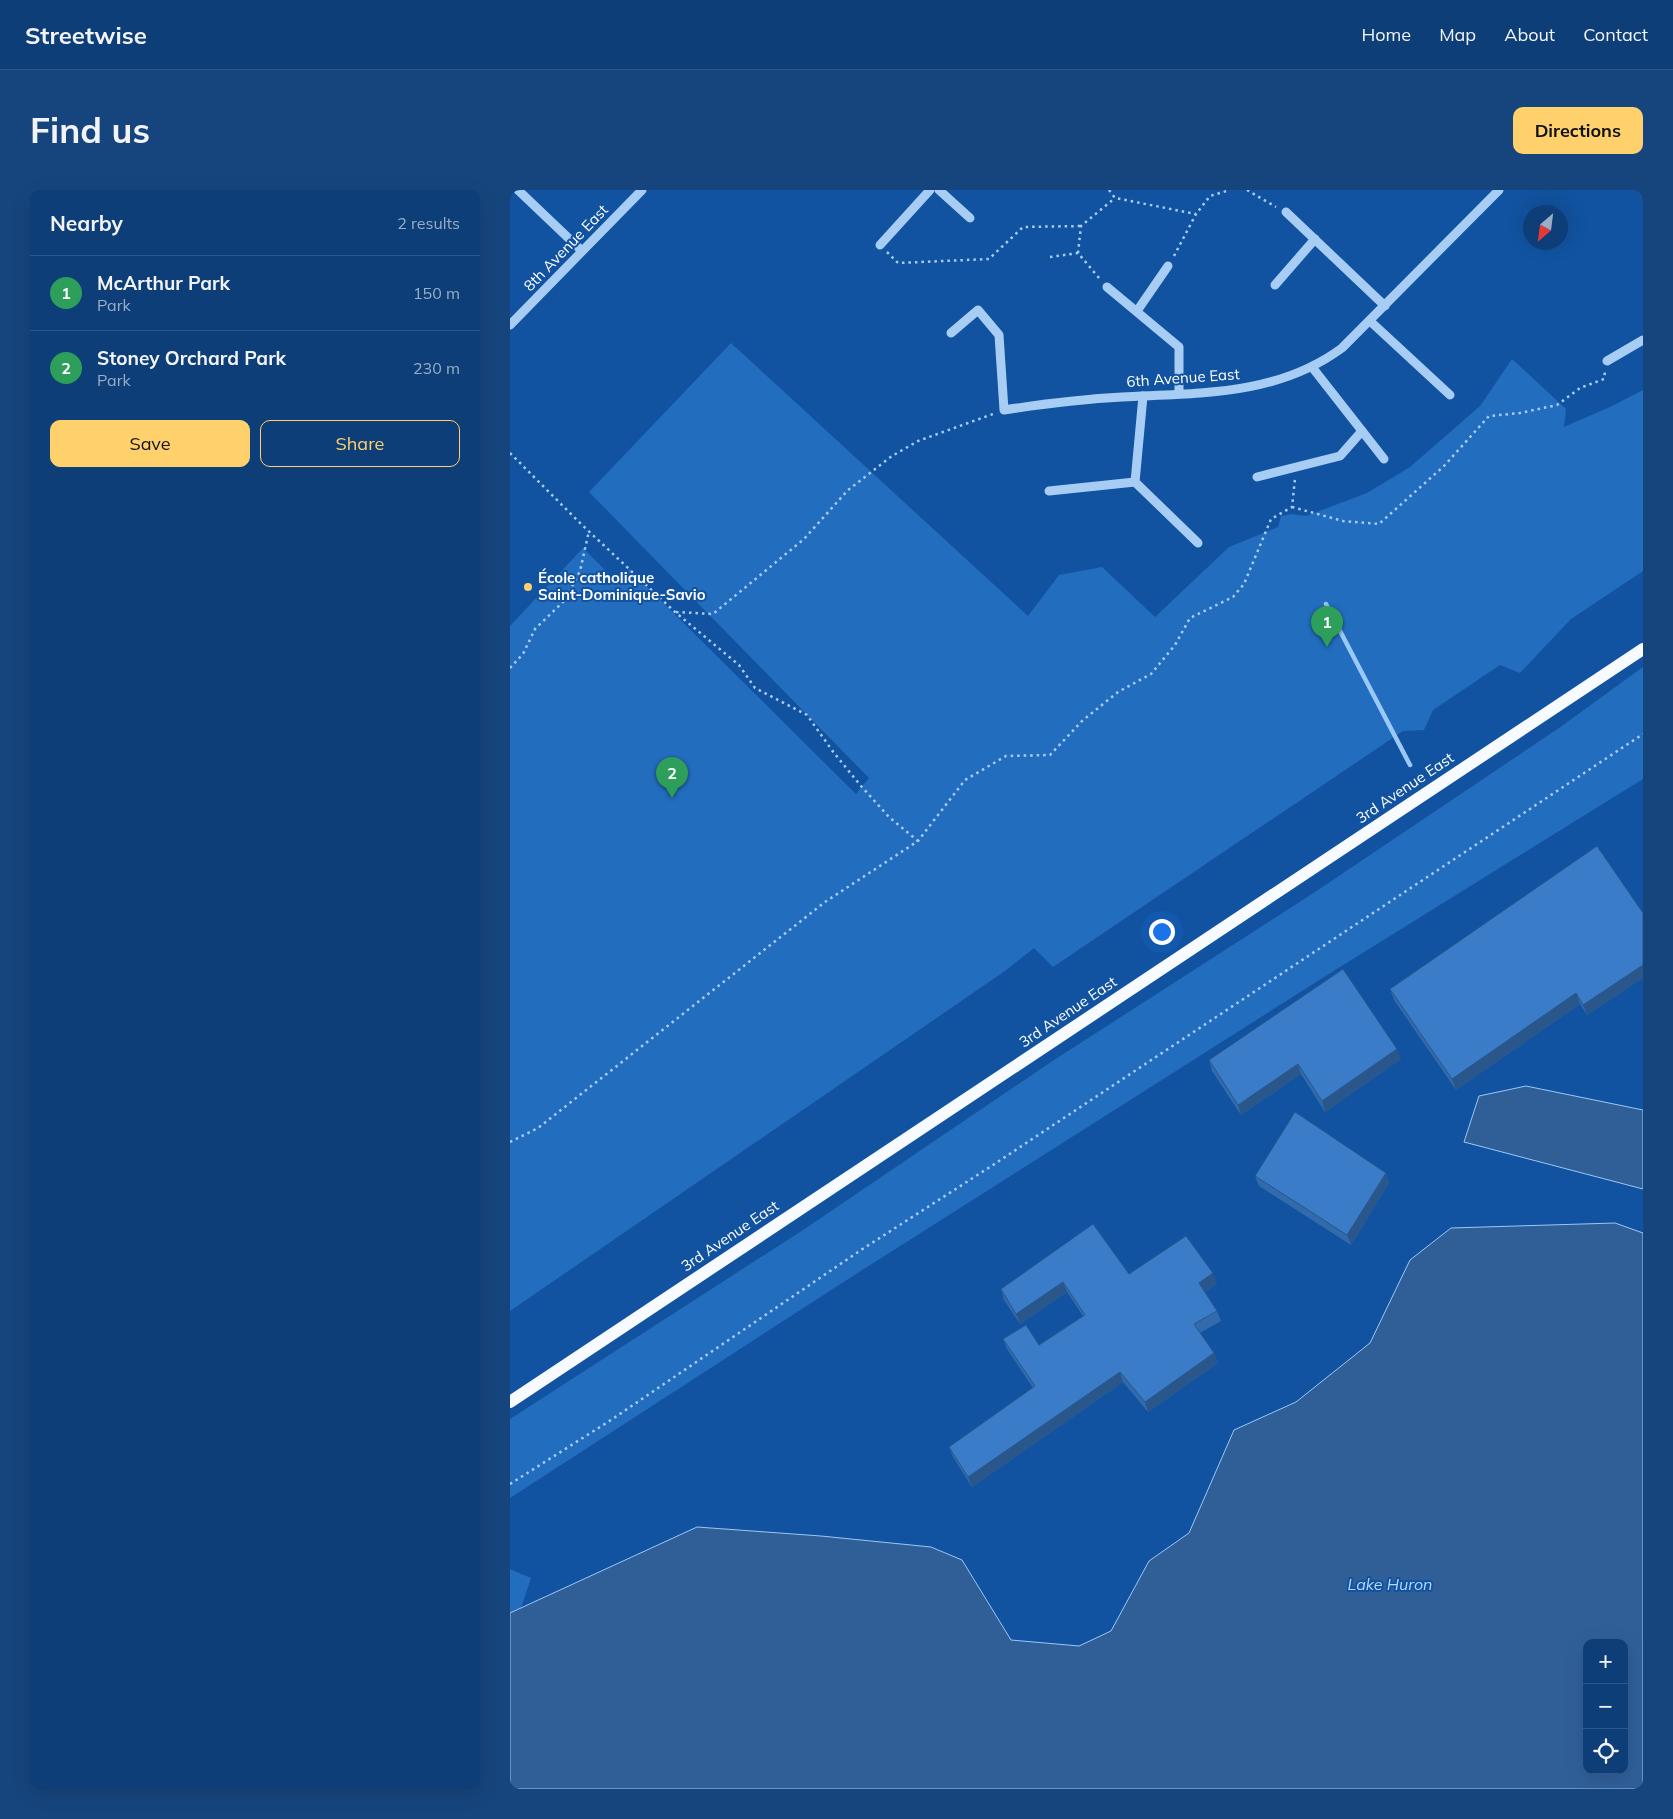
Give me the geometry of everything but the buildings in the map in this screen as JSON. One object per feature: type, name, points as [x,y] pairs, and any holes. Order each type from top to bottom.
[{"type":"main road","name":"3rd Avenue East","points":[[510,1402],[1643,649]]},
{"type":"street","points":[[518,190],[582,252]]},
{"type":"street","name":"8th Avenue East","points":[[510,326],[642,190]]},
{"type":"street","points":[[880,245],[930,190]]},
{"type":"street","points":[[939,190],[970,218]]},
{"type":"street","name":"6th Avenue East","points":[[1004,410],[1066,401],[1237,389],[1280,380],[1312,368],[1342,348],[1499,190]]},
{"type":"street","points":[[1286,212],[1385,306]]},
{"type":"street","points":[[1275,285],[1315,239]]},
{"type":"street","points":[[1137,312],[1168,266]]},
{"type":"street","points":[[1107,287],[1179,346],[1179,394]]},
{"type":"street","points":[[951,333],[978,310],[999,335],[1004,410]]},
{"type":"street","points":[[1370,321],[1450,395]]},
{"type":"street","points":[[1607,361],[1643,340]]},
{"type":"street","points":[[1312,368],[1384,459]]},
{"type":"street","points":[[1135,482],[1143,396]]},
{"type":"street","points":[[1257,477],[1340,456],[1362,431]]},
{"type":"street","points":[[1049,491],[1135,482]]},
{"type":"street","points":[[1135,482],[1198,543]]},
{"type":"path","points":[[1109,190],[1115,198],[1196,214]]},
{"type":"path","points":[[1168,266],[1196,214],[1210,196],[1230,190]]},
{"type":"path","points":[[1247,190],[1286,212]]},
{"type":"path","points":[[880,245],[898,263],[989,258],[1023,227],[1081,226],[1115,198]]},
{"type":"path","points":[[1081,226],[1078,253],[1107,287]]},
{"type":"path","points":[[1050,257],[1078,253]]},
{"type":"path","points":[[510,1142],[538,1128],[825,902],[918,841],[965,780],[1006,756],[1050,754],[1082,721],[1118,692],[1151,674],[1175,645],[1190,618],[1233,597],[1244,584],[1271,519],[1292,507],[1343,521],[1379,524],[1444,466],[1489,416],[1520,413],[1557,405],[1580,388],[1604,379],[1607,361]]},
{"type":"path","points":[[674,612],[713,614],[804,538],[848,490],[892,456],[918,442],[1004,410]]},
{"type":"path","points":[[510,453],[674,612],[739,666],[755,688],[807,715],[834,753],[861,786],[889,817],[918,841]]},
{"type":"path","points":[[1292,507],[1295,468]]},
{"type":"path","points":[[510,668],[523,654],[534,629],[565,600],[580,571],[589,531]]},
{"type":"path","points":[[510,1484],[611,1420],[861,1250],[1643,734]]},
{"type":"shaded area","points":[[731,343],[1028,616],[1059,575],[1102,567],[1155,617],[1229,547],[1278,527],[1281,516],[1291,514],[1306,516],[1367,493],[1410,467],[1480,406],[1512,359],[1566,409],[1564,427],[1643,390],[1643,571],[1571,619],[1520,673],[1500,665],[1433,710],[1424,730],[1403,731],[1053,967],[1034,948],[1005,971],[510,1311],[510,626],[583,548],[616,581],[629,569],[856,794],[869,778],[589,492]]},
{"type":"shaded area","points":[[1643,667],[1643,779],[1332,972],[856,1274],[510,1498],[510,1419],[806,1228],[1051,1062],[1315,892],[1559,728]]},
{"type":"shaded area","points":[[510,1569],[531,1578],[521,1608],[510,1613]]},
{"type":"water","points":[[1526,1086],[1643,1110],[1643,1189],[1464,1142],[1479,1096]]},
{"type":"water","name":"Lake Huron","points":[[1615,1223],[1643,1233],[1643,1789],[510,1789],[510,1613],[697,1527],[821,1536],[931,1547],[962,1560],[1011,1640],[1079,1646],[1111,1631],[1149,1561],[1189,1533],[1234,1430],[1296,1402],[1370,1343],[1410,1260],[1451,1228]]},
{"type":"waterway","points":[[1326,604],[1410,765]]},
{"type":"place","name":"École catholique Saint-Dominique-Savio","points":[[528,587]]},
{"type":"place","name":"McArthur Park","points":[[1327,647]]},
{"type":"place","name":"Stoney Orchard Park","points":[[672,798]]}]
